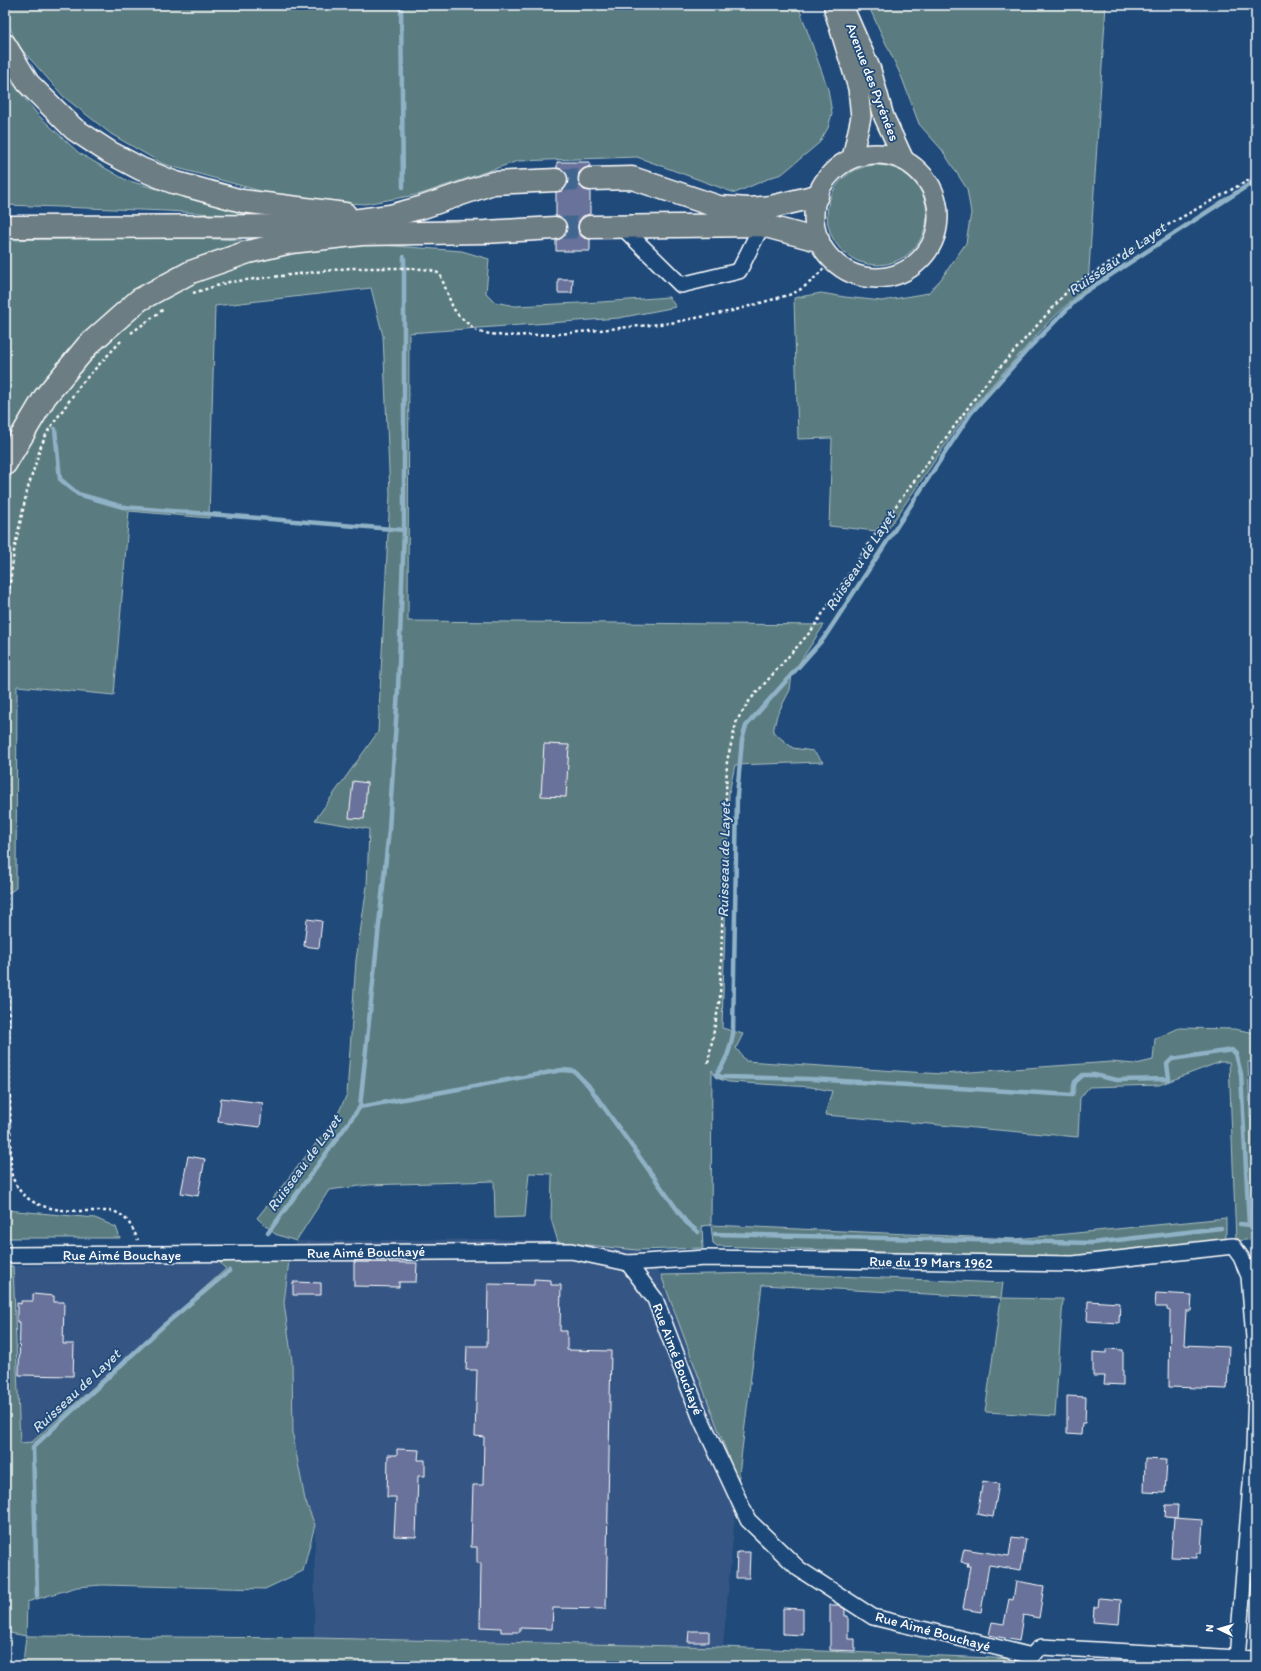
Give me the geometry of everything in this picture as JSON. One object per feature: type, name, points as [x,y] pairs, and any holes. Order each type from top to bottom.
[{"type":"highway","points":[[5,45],[28,83],[74,129],[109,152],[141,169],[173,182],[242,201],[365,226]]},
{"type":"highway","points":[[590,179],[632,178],[719,207],[749,210],[771,207],[817,196]]},
{"type":"highway","points":[[5,464],[45,397],[88,345],[139,300],[191,272],[248,252],[365,226],[390,216],[423,207],[493,183],[556,180]]},
{"type":"highway","points":[[590,227],[620,225],[762,225],[818,240]]},
{"type":"highway","points":[[5,227],[365,226],[485,232],[555,228]]},
{"type":"main road","name":"Avenue des Pyrénées","points":[[832,5],[858,88],[861,117],[852,158]]},
{"type":"main road","name":"Avenue des Pyrénées","points":[[841,5],[871,70],[884,117],[904,160]]},
{"type":"main road","points":[[867,154],[891,155],[904,160],[926,178],[937,201],[939,217],[936,235],[927,252],[915,265],[888,278],[861,277],[842,267],[832,258],[818,240],[814,217],[817,196],[832,172],[852,158],[867,154]]},
{"type":"street","points":[[620,225],[681,285],[739,272],[762,225]]},
{"type":"street","name":"Rue du 19 Mars 1962","points":[[628,1263],[706,1258],[1073,1264],[1233,1246],[1241,1257],[1249,1276],[1254,1338],[1256,1392],[1254,1447],[1237,1658]]},
{"type":"street","name":"Rue Aimé Bouchayé","points":[[239,1254],[571,1251],[628,1263],[655,1299],[701,1419],[748,1520],[799,1569],[873,1617],[1032,1661]]},
{"type":"street","name":"Rue Aimé Bouchaye","points":[[5,1255],[239,1254]]},
{"type":"street","points":[[1032,1661],[1037,1650],[1042,1647],[1256,1659]]},
{"type":"path","points":[[708,1063],[720,998],[727,761],[737,720],[750,700],[811,631],[876,533],[986,383],[1072,286],[1166,226],[1256,176]]},
{"type":"path","points":[[188,296],[194,292],[229,282],[350,268],[412,268],[430,270],[440,274],[453,308],[459,316],[478,332],[504,336],[559,334],[670,324],[732,311],[792,294],[801,290],[816,278],[832,258]]},
{"type":"path","points":[[145,1255],[132,1225],[120,1213],[112,1211],[51,1209],[35,1204],[21,1193],[14,1182],[11,1172],[6,842],[8,600],[14,551],[27,491],[41,446],[48,431],[82,384],[125,338],[169,306]]},
{"type":"shaded area","points":[[496,1239],[558,1242],[637,1250],[661,1275],[738,1483],[723,1647],[314,1638],[315,1525],[305,1500],[293,1436],[292,1361],[284,1303],[289,1260],[296,1241]]},
{"type":"shaded area","points":[[219,1262],[227,1268],[32,1442],[20,1443],[13,1266]]},
{"type":"shaded area","points":[[23,1663],[234,1666],[23,1666]]},
{"type":"green space","points":[[5,5],[798,5],[828,89],[832,113],[828,128],[819,143],[782,174],[735,193],[637,157],[518,161],[421,194],[365,204],[315,201],[271,194],[163,164],[111,134],[64,97],[17,44],[5,16]]},
{"type":"green space","points":[[868,5],[1106,5],[1088,285],[1046,325],[968,412],[886,532],[829,526],[832,438],[798,439],[794,298],[821,293],[882,301],[928,293],[941,279],[966,243],[971,213],[967,189],[942,150],[919,124],[902,78]]},
{"type":"green space","points":[[5,72],[38,115],[79,153],[126,180],[171,193],[246,210],[245,216],[167,211],[5,205]]},
{"type":"green space","points":[[877,165],[896,169],[912,180],[923,196],[927,215],[923,234],[912,250],[896,261],[877,265],[858,261],[842,250],[831,234],[827,215],[831,196],[842,180],[858,169]]},
{"type":"green space","points":[[168,237],[242,240],[243,246],[131,300],[5,453],[5,240]]},
{"type":"green space","points":[[329,245],[381,245],[462,251],[489,259],[486,293],[495,302],[515,306],[669,297],[676,307],[619,318],[409,333],[408,621],[824,625],[792,674],[790,690],[777,715],[773,732],[793,748],[813,751],[823,762],[735,765],[729,793],[722,1028],[743,1034],[736,1048],[746,1061],[942,1074],[1111,1062],[1136,1064],[1153,1060],[1155,1039],[1179,1028],[1234,1029],[1256,1033],[1256,1062],[1248,1062],[1250,1117],[1256,1117],[1256,1239],[1236,1241],[1229,1062],[1220,1062],[1159,1085],[1089,1087],[1080,1098],[1078,1137],[825,1115],[832,1091],[811,1087],[729,1082],[716,1078],[712,1070],[711,1225],[702,1226],[703,1248],[637,1250],[558,1242],[551,1219],[552,1174],[529,1173],[525,1217],[495,1218],[494,1181],[368,1185],[329,1190],[296,1241],[275,1234],[257,1218],[336,1118],[347,1094],[356,960],[367,886],[369,829],[315,820],[378,732],[390,494],[383,336],[371,288],[215,306],[209,518],[129,511],[114,695],[17,686],[16,888],[5,896],[5,490],[23,449],[44,415],[92,359],[141,312],[198,280],[266,257]]},
{"type":"green space","points":[[5,1198],[6,1210],[95,1218],[116,1227],[120,1238],[5,1238]]},
{"type":"green space","points":[[1226,1218],[1226,1242],[1071,1259],[717,1246],[713,1243],[711,1225],[1016,1239]]},
{"type":"green space","points":[[289,1260],[284,1303],[292,1361],[293,1436],[305,1500],[315,1525],[303,1571],[265,1589],[102,1585],[77,1587],[27,1602],[26,1636],[5,1632],[5,1266],[13,1266],[20,1443],[32,1442],[226,1269],[219,1262]]},
{"type":"green space","points":[[762,1273],[1003,1283],[1001,1298],[762,1285],[738,1483],[661,1275]]},
{"type":"green space","points":[[1001,1298],[1063,1299],[1055,1416],[985,1412]]},
{"type":"green space","points":[[26,1636],[314,1638],[723,1647],[1017,1659],[1016,1666],[234,1666],[23,1663]]},
{"type":"green space","points":[[5,1662],[23,1663],[23,1666],[5,1666]]},
{"type":"building","points":[[557,162],[590,162],[590,166],[583,169],[579,173],[578,179],[580,186],[584,190],[590,191],[590,214],[583,216],[579,221],[578,227],[579,234],[584,238],[590,239],[590,251],[556,251],[556,240],[562,238],[566,234],[567,228],[565,221],[561,217],[556,216],[556,192],[563,190],[567,186],[568,180],[566,173],[562,169],[557,168]]},
{"type":"building","points":[[558,279],[573,279],[572,293],[558,293]]},
{"type":"building","points":[[544,744],[569,745],[566,797],[541,796]]},
{"type":"building","points":[[353,781],[367,783],[364,819],[349,818]]},
{"type":"building","points":[[307,919],[322,921],[319,948],[304,946]]},
{"type":"building","points":[[221,1098],[263,1103],[260,1127],[218,1122]]},
{"type":"building","points":[[188,1156],[205,1159],[198,1196],[181,1193]]},
{"type":"building","points":[[354,1262],[417,1263],[416,1282],[399,1282],[399,1287],[354,1286]]},
{"type":"building","points":[[534,1279],[551,1280],[551,1285],[561,1285],[560,1331],[567,1331],[567,1350],[611,1351],[606,1609],[553,1608],[552,1629],[520,1628],[520,1632],[501,1632],[501,1628],[480,1627],[481,1563],[477,1563],[477,1547],[471,1547],[473,1485],[483,1485],[484,1437],[475,1436],[477,1370],[466,1370],[467,1346],[487,1346],[488,1284],[534,1285]]},
{"type":"building","points":[[293,1282],[321,1283],[321,1295],[293,1295]]},
{"type":"building","points":[[1156,1293],[1192,1295],[1191,1311],[1186,1311],[1184,1345],[1229,1347],[1227,1389],[1169,1387],[1170,1311],[1167,1310],[1167,1307],[1155,1307]]},
{"type":"building","points":[[33,1294],[54,1296],[54,1302],[64,1302],[63,1344],[74,1344],[73,1376],[19,1375],[20,1322],[17,1322],[17,1303],[21,1304],[21,1301],[33,1301]]},
{"type":"building","points":[[1088,1301],[1120,1303],[1119,1323],[1087,1321]]},
{"type":"building","points":[[1106,1349],[1123,1350],[1123,1385],[1104,1384],[1105,1376],[1093,1376],[1093,1352],[1106,1353]]},
{"type":"building","points":[[1067,1396],[1086,1397],[1085,1423],[1082,1423],[1081,1435],[1067,1434]]},
{"type":"building","points":[[397,1449],[419,1450],[418,1460],[425,1460],[425,1476],[418,1476],[416,1537],[394,1536],[396,1497],[387,1497],[388,1455],[397,1455]]},
{"type":"building","points":[[1145,1459],[1167,1460],[1165,1493],[1144,1492]]},
{"type":"building","points":[[983,1481],[999,1484],[993,1517],[977,1514]]},
{"type":"building","points":[[1166,1505],[1178,1505],[1177,1518],[1165,1517]]},
{"type":"building","points":[[1174,1518],[1203,1520],[1201,1553],[1197,1553],[1197,1558],[1171,1557]]},
{"type":"building","points":[[1012,1537],[1026,1539],[1021,1570],[989,1565],[981,1612],[963,1609],[970,1566],[967,1566],[968,1563],[961,1562],[964,1549],[1009,1556]]},
{"type":"building","points":[[737,1552],[750,1552],[749,1578],[736,1578]]},
{"type":"building","points":[[1016,1581],[1044,1586],[1039,1618],[1023,1615],[1019,1641],[989,1635],[992,1622],[1004,1624],[1009,1599],[1013,1600]]},
{"type":"building","points":[[1099,1598],[1121,1600],[1119,1624],[1093,1622],[1094,1607],[1098,1607]]},
{"type":"building","points":[[830,1605],[838,1605],[845,1609],[845,1616],[848,1616],[848,1639],[855,1639],[855,1651],[830,1650]]},
{"type":"building","points":[[783,1608],[803,1609],[803,1635],[783,1634]]},
{"type":"building","points":[[689,1631],[709,1631],[709,1642],[688,1642]]},
{"type":"waterway","points":[[401,5],[403,187]]},
{"type":"waterway","name":"Ruisseau de Layet","points":[[1240,1224],[1249,1225],[1241,1074],[1236,1054],[1232,1050],[1172,1059],[1167,1064],[1169,1079],[1117,1080],[1094,1075],[1083,1075],[1075,1082],[1072,1095],[810,1079],[722,1077],[716,1075],[727,1056],[733,1034],[737,795],[742,740],[746,726],[824,638],[971,413],[1030,347],[1083,293],[1256,180]]},
{"type":"waterway","points":[[360,1107],[389,829],[398,690],[404,530],[404,257]]},
{"type":"waterway","points":[[55,429],[60,479],[78,494],[123,507],[404,530]]},
{"type":"waterway","points":[[360,1107],[562,1070],[574,1071],[588,1085],[686,1222],[698,1232]]},
{"type":"waterway","name":"Ruisseau de Layet","points":[[268,1233],[360,1107]]},
{"type":"waterway","points":[[1249,1225],[1256,1227]]},
{"type":"waterway","points":[[715,1234],[1092,1243],[1221,1228]]},
{"type":"waterway","name":"Ruisseau de Layet","points":[[37,1596],[33,1447],[163,1326],[229,1271]]},
{"type":"tunnel","points":[[556,180],[590,179]]},
{"type":"tunnel","points":[[555,228],[590,227]]}]
